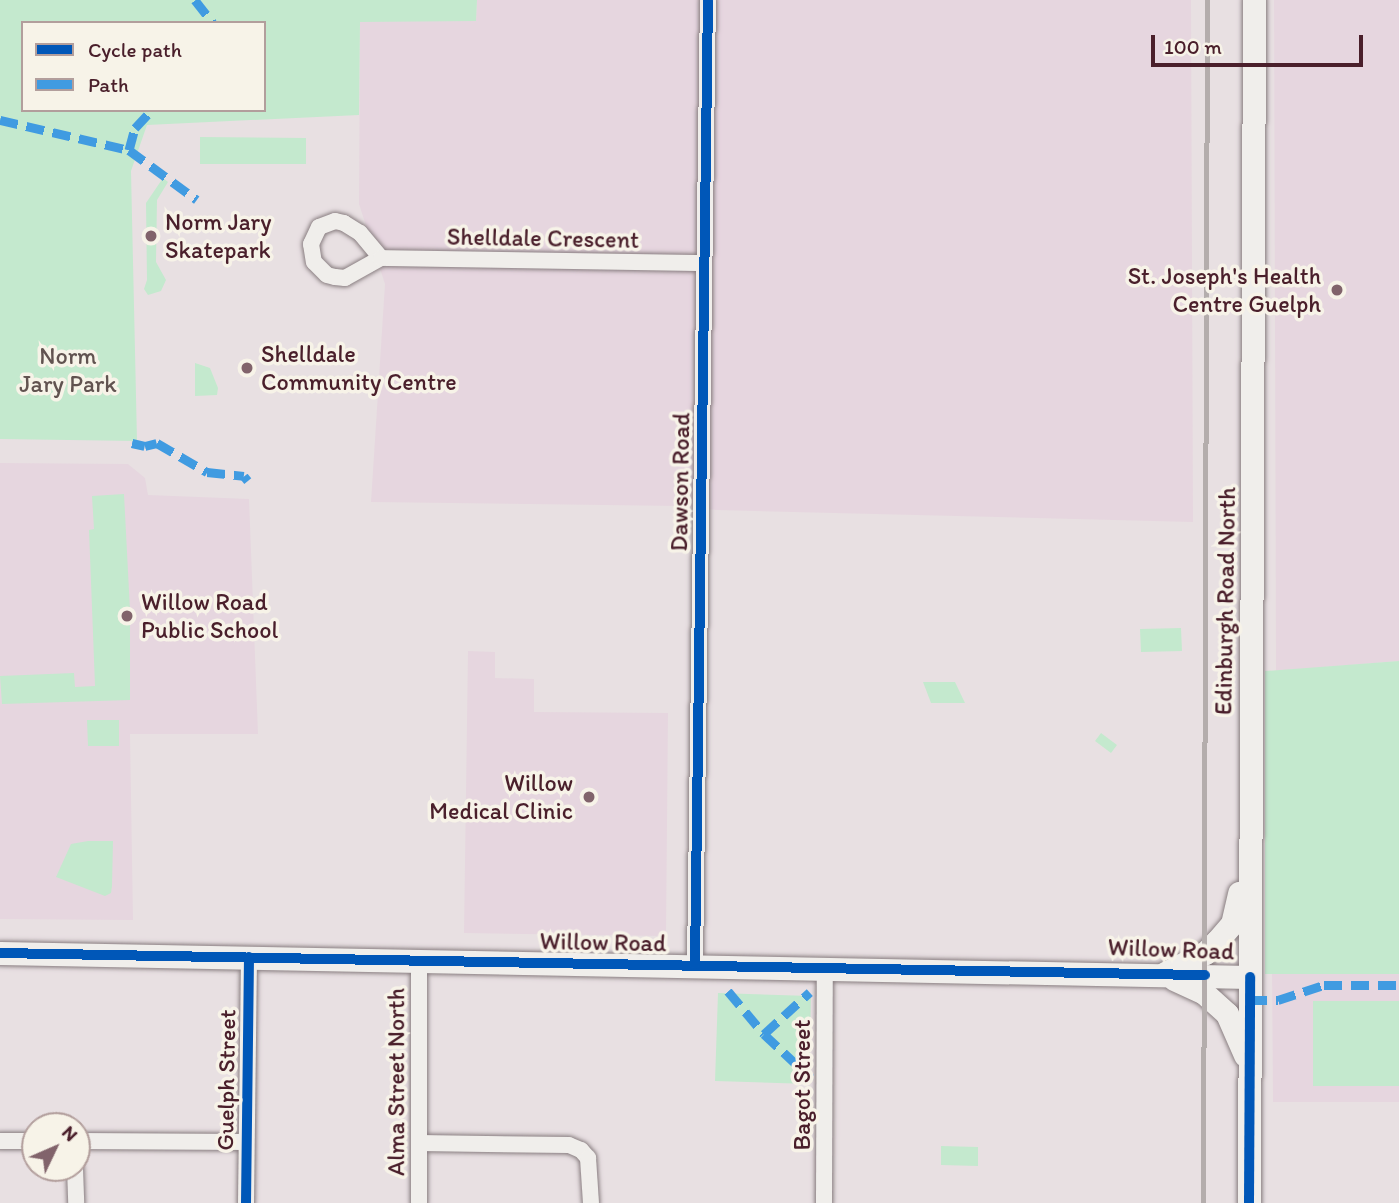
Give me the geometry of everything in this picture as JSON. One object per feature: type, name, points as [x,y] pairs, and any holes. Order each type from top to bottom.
[{"type":"main road","name":"Edinburgh Road North","points":[[1249,1203],[1248,855],[1254,430],[1254,0]]},
{"type":"main road","points":[[1162,974],[1205,953],[1232,925],[1248,855]]},
{"type":"main road","name":"Willow Road","points":[[0,953],[695,964],[1250,977]]},
{"type":"main road","points":[[1162,974],[1205,993],[1227,1014],[1248,1061]]},
{"type":"street","name":"Dawson Road","points":[[695,964],[708,0]]},
{"type":"street","name":"Shelldale Crescent","points":[[381,258],[704,263]]},
{"type":"street","name":"Guelph Street","points":[[246,1203],[249,957]]},
{"type":"street","name":"Alma Street North","points":[[419,961],[419,1203]]},
{"type":"street","name":"Bagot Street","points":[[824,1203],[825,968]]},
{"type":"street","points":[[0,1141],[21,1141]]},
{"type":"street","points":[[91,1141],[246,1142]]},
{"type":"street","points":[[419,1143],[569,1145],[588,1158],[591,1203]]},
{"type":"street","points":[[75,1182],[76,1203]]},
{"type":"shaded area","points":[[477,0],[1191,0],[1193,522],[717,510],[681,506],[371,502],[385,284],[359,204],[360,21],[476,21]]},
{"type":"shaded area","name":"St. Joseph's Health Centre Guelph","points":[[1274,0],[1399,0],[1399,661],[1276,671]]},
{"type":"shaded area","name":"Willow Road Public School","points":[[0,463],[128,464],[145,478],[148,495],[249,499],[258,734],[130,734],[133,920],[0,919]]},
{"type":"shaded area","points":[[468,651],[495,652],[495,678],[534,679],[534,712],[668,713],[666,934],[464,933]]},
{"type":"shaded area","points":[[1272,974],[1399,974],[1399,1102],[1273,1102]]},
{"type":"green space","name":"Norm Jary Park","points":[[0,0],[477,0],[476,21],[360,22],[359,115],[147,125],[131,171],[137,441],[0,439]]},
{"type":"green space","points":[[200,137],[306,138],[306,164],[200,164]]},
{"type":"green space","name":"Norm Jary Skatepark","points":[[163,178],[168,182],[157,200],[156,262],[166,280],[161,291],[148,295],[144,289],[147,280],[146,203]]},
{"type":"green space","points":[[195,363],[210,368],[218,388],[217,395],[195,396]]},
{"type":"green space","points":[[124,494],[130,610],[130,700],[2,704],[0,676],[74,673],[75,687],[95,686],[89,530],[94,529],[92,496]]},
{"type":"green space","points":[[1181,628],[1182,651],[1141,652],[1140,629]]},
{"type":"green space","points":[[1399,661],[1399,974],[1265,974],[1265,671]]},
{"type":"green space","points":[[923,682],[955,682],[965,703],[931,703]]},
{"type":"green space","points":[[87,720],[119,720],[119,746],[88,746]]},
{"type":"green space","points":[[1101,733],[1117,745],[1111,753],[1095,741]]},
{"type":"green space","points":[[113,841],[111,893],[105,896],[56,877],[71,844]]},
{"type":"green space","points":[[718,993],[811,996],[809,1084],[715,1081]]},
{"type":"green space","points":[[1313,1001],[1399,1001],[1399,1086],[1313,1086]]},
{"type":"green space","points":[[941,1146],[978,1147],[978,1166],[941,1165]]},
{"type":"railway","points":[[1203,1203],[1207,0]]},
{"type":"marked path","points":[[195,0],[211,21]]},
{"type":"marked path","points":[[129,150],[135,128],[150,112]]},
{"type":"marked path","points":[[0,120],[129,150],[197,200]]},
{"type":"marked path","points":[[132,443],[145,446],[157,443],[207,472],[244,476],[248,481]]},
{"type":"marked path","points":[[1249,1000],[1278,1000],[1324,985],[1399,985]]},
{"type":"marked path","points":[[728,991],[764,1034],[811,1078]]},
{"type":"marked path","points":[[764,1034],[810,992]]},
{"type":"cycle path","points":[[695,964],[708,0]]},
{"type":"cycle path","points":[[0,953],[1205,975]]},
{"type":"cycle path","points":[[246,1203],[249,957]]},
{"type":"cycle path","points":[[1249,1203],[1250,977]]},
{"type":"place","name":"Norm Jary Skatepark","points":[[151,236]]},
{"type":"place","name":"St. Joseph's Health Centre Guelph","points":[[1337,290]]},
{"type":"place","name":"Shelldale Community Centre","points":[[247,368]]},
{"type":"place","name":"Willow Road Public School","points":[[127,616]]},
{"type":"place","name":"Willow Medical Clinic","points":[[589,797]]}]
